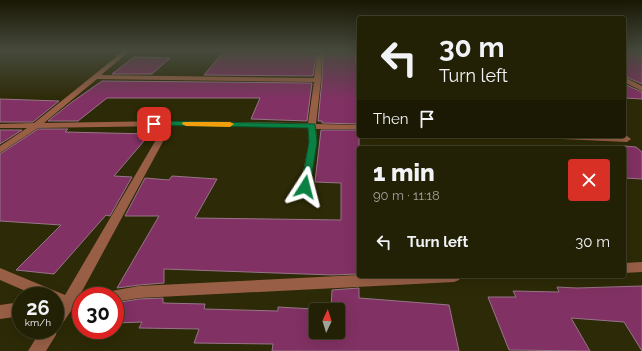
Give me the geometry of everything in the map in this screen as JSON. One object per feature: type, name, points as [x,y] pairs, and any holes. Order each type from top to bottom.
[{"type":"street","points":[[0,150],[35,126],[108,66]]},
{"type":"street","points":[[305,187],[313,142],[312,126],[319,66]]},
{"type":"street","points":[[95,77],[318,80]]},
{"type":"street","points":[[626,80],[642,89]]},
{"type":"street","points":[[65,301],[169,124]]},
{"type":"street","points":[[0,126],[169,124],[357,127]]},
{"type":"street","points":[[605,138],[627,139]]},
{"type":"street","points":[[626,268],[642,267]]},
{"type":"street","points":[[0,274],[31,287]]},
{"type":"street","points":[[124,294],[139,292],[415,278]]},
{"type":"street","points":[[0,312],[12,310]]},
{"type":"street","points":[[36,351],[44,339]]},
{"type":"building","points":[[122,66],[161,66],[152,74],[112,74]]},
{"type":"building","points":[[211,66],[314,66],[313,76],[204,75]]},
{"type":"building","points":[[323,66],[357,66],[357,124],[322,123],[322,121],[318,121]]},
{"type":"building","points":[[626,66],[642,66],[642,84],[626,77]]},
{"type":"building","points":[[102,81],[312,83],[307,121],[251,119],[260,98],[107,98],[78,121],[48,121]]},
{"type":"building","points":[[626,85],[642,92],[642,99],[626,98]]},
{"type":"building","points":[[0,99],[59,101],[33,122],[0,122]]},
{"type":"building","points":[[38,129],[68,129],[65,132],[150,134],[114,176],[132,177],[110,216],[106,215],[54,274],[16,270],[61,225],[0,221],[0,154]]},
{"type":"building","points":[[0,130],[22,130],[0,144]]},
{"type":"building","points":[[321,130],[357,130],[357,138],[359,138],[359,146],[357,146],[357,274],[332,275],[164,269],[164,283],[118,287],[159,216],[125,216],[145,178],[169,180],[172,176],[217,179],[195,218],[341,220],[341,183],[315,182]]},
{"type":"building","points":[[626,146],[636,147],[642,152],[642,179],[626,178]]},
{"type":"building","points":[[642,286],[642,351],[624,322],[571,318],[590,351],[509,350],[488,297],[516,297],[513,291],[559,292],[557,287],[577,288]]},
{"type":"building","points":[[359,288],[359,298],[449,305],[459,351],[272,351],[273,344],[194,343],[199,329],[139,328],[142,322],[124,323],[124,302],[139,299],[163,298],[163,303],[205,304],[204,309],[278,311],[278,307],[309,309],[309,339],[345,339],[345,303],[331,303],[332,290]]},
{"type":"slow traffic","points":[[186,124],[230,124]]},
{"type":"route","points":[[154,124],[312,126],[313,142],[305,187]]}]
